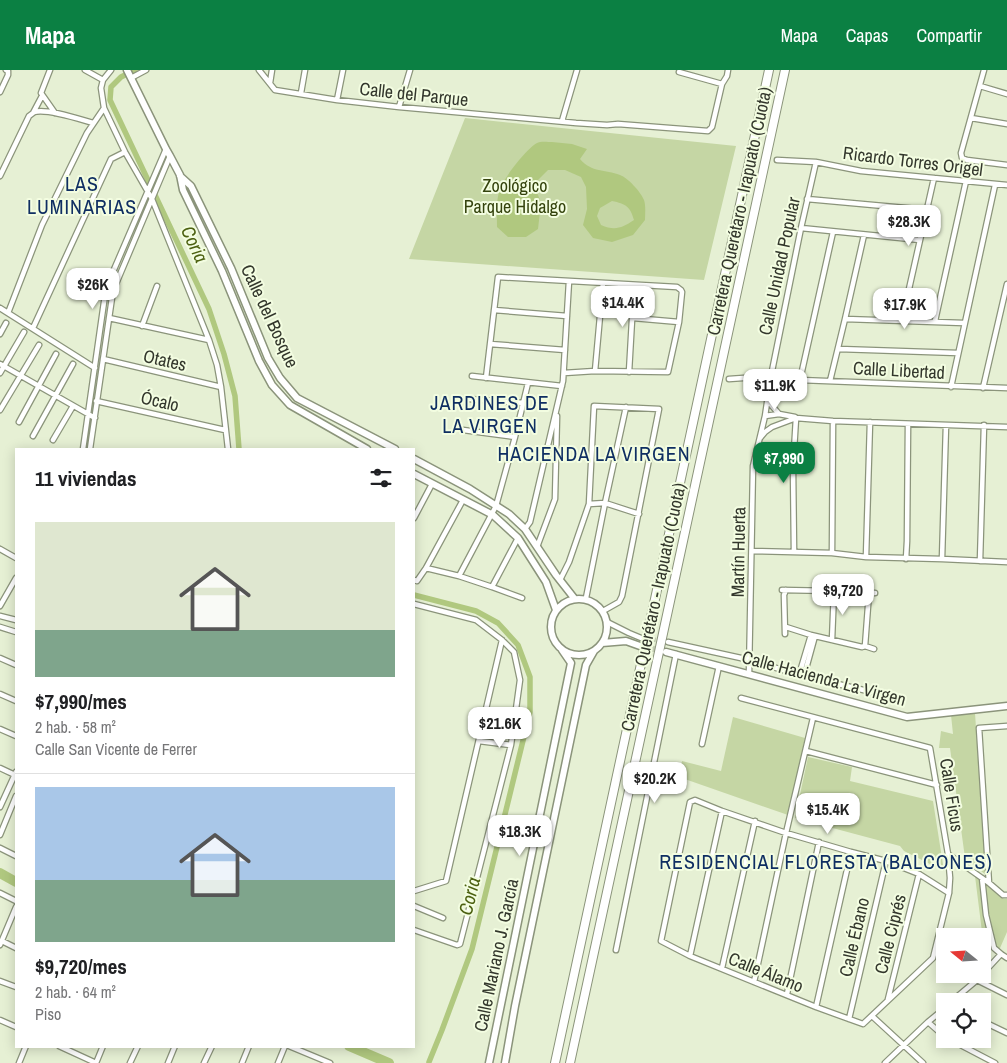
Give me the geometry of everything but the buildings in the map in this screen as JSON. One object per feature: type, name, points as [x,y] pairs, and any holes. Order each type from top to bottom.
[{"type":"highway","name":"Carretera Querétaro - Irapuato (Cuota)","points":[[554,1063],[769,70]]},
{"type":"highway","name":"Carretera Querétaro - Irapuato (Cuota)","points":[[570,1063],[785,70]]},
{"type":"street","points":[[50,70],[41,90],[42,96],[55,113]]},
{"type":"street","points":[[85,70],[103,80]]},
{"type":"street","points":[[111,70],[103,80],[100,88],[104,108],[125,152],[149,187],[209,340],[217,365],[221,387],[228,448]]},
{"type":"street","points":[[129,74],[146,70]]},
{"type":"street","points":[[259,70],[270,84]]},
{"type":"street","points":[[270,84],[272,70]]},
{"type":"street","points":[[301,94],[305,70]]},
{"type":"street","points":[[337,100],[343,70]]},
{"type":"street","points":[[399,106],[410,70]]},
{"type":"street","points":[[562,121],[576,70]]},
{"type":"street","points":[[679,72],[722,84],[728,70]]},
{"type":"street","points":[[984,70],[961,153],[962,158],[1007,164]]},
{"type":"street","points":[[0,92],[8,75],[7,71]]},
{"type":"street","name":"Calle del Bosque","points":[[129,74],[180,175],[183,190],[222,271],[259,361],[272,385],[290,405],[365,448]]},
{"type":"street","name":"Calle del Parque","points":[[270,84],[275,90],[337,100],[576,123],[618,124],[708,131],[712,127],[722,84]]},
{"type":"street","points":[[980,86],[1007,94]]},
{"type":"street","points":[[0,176],[29,116],[33,113],[42,96]]},
{"type":"street","points":[[8,313],[42,225],[87,133],[104,108]]},
{"type":"street","points":[[33,113],[37,111],[55,113],[93,122]]},
{"type":"street","points":[[971,118],[1007,124]]},
{"type":"street","points":[[83,448],[106,288],[166,149]]},
{"type":"street","points":[[33,328],[111,158],[125,152]]},
{"type":"street","points":[[90,448],[113,291],[170,156]]},
{"type":"street","name":"Ricardo Torres Origel","points":[[777,160],[816,162],[861,171],[1007,185]]},
{"type":"street","name":"Calle Unidad Popular","points":[[758,442],[816,162]]},
{"type":"street","name":"Calle del Bosque","points":[[180,175],[191,186],[231,268],[268,358],[280,378],[297,398],[393,448]]},
{"type":"street","points":[[902,320],[934,178]]},
{"type":"street","points":[[935,321],[966,181]]},
{"type":"street","points":[[951,387],[995,185]]},
{"type":"street","points":[[807,199],[928,210]]},
{"type":"street","points":[[801,228],[920,240]]},
{"type":"street","points":[[800,380],[833,232]]},
{"type":"street","points":[[830,381],[864,235]]},
{"type":"street","points":[[486,378],[498,276],[678,287],[681,290],[679,322],[668,372],[595,371],[564,373]]},
{"type":"street","points":[[525,529],[530,522],[562,386],[569,281]]},
{"type":"street","points":[[595,371],[603,283]]},
{"type":"street","points":[[983,388],[1007,284]]},
{"type":"street","points":[[629,372],[634,285]]},
{"type":"street","points":[[142,326],[157,286]]},
{"type":"street","points":[[0,308],[95,368]]},
{"type":"street","points":[[494,310],[567,316]]},
{"type":"street","points":[[109,318],[209,340]]},
{"type":"street","points":[[633,318],[679,322]]},
{"type":"street","points":[[845,320],[964,323]]},
{"type":"street","points":[[0,334],[6,323]]},
{"type":"street","points":[[0,373],[2,366],[24,332]]},
{"type":"street","points":[[490,344],[565,350]]},
{"type":"street","points":[[0,410],[39,345]]},
{"type":"street","points":[[838,349],[958,353]]},
{"type":"street","points":[[19,422],[56,354]]},
{"type":"street","name":"Otates","points":[[103,359],[221,387]]},
{"type":"street","points":[[33,436],[73,364]]},
{"type":"street","points":[[2,366],[95,418]]},
{"type":"street","points":[[472,376],[562,386]]},
{"type":"street","name":"Calle Libertad","points":[[729,379],[771,376],[800,380],[1007,388]]},
{"type":"street","points":[[460,576],[496,506],[528,383]]},
{"type":"street","points":[[469,399],[524,403]]},
{"type":"street","name":"Ócalo","points":[[89,400],[225,430]]},
{"type":"street","points":[[767,400],[779,414]]},
{"type":"street","points":[[538,548],[555,499],[558,405]]},
{"type":"street","points":[[53,440],[73,406]]},
{"type":"street","points":[[560,580],[569,562],[589,504],[594,406],[660,409],[622,596],[619,602],[603,611]]},
{"type":"street","points":[[586,598],[626,407]]},
{"type":"street","points":[[764,416],[779,414],[796,418],[833,421],[1007,427]]},
{"type":"street","points":[[794,552],[793,467],[796,418]]},
{"type":"street","name":"Martín Huerta","points":[[749,674],[754,466],[758,442],[765,432],[772,427],[796,418]]},
{"type":"street","points":[[832,553],[833,421]]},
{"type":"street","points":[[866,557],[870,422]]},
{"type":"street","points":[[906,559],[908,424]]},
{"type":"street","points":[[942,559],[946,425]]},
{"type":"street","points":[[980,561],[984,425]]},
{"type":"street","points":[[463,430],[515,437]]},
{"type":"street","points":[[415,460],[470,489],[509,514],[525,529],[574,598]]},
{"type":"street","points":[[754,466],[793,467]]},
{"type":"street","points":[[415,475],[492,515],[518,538],[546,582],[556,610]]},
{"type":"street","points":[[415,516],[432,484]]},
{"type":"street","points":[[416,580],[426,568],[463,500]]},
{"type":"street","points":[[589,504],[605,503],[639,514]]},
{"type":"street","points":[[492,586],[518,538]]},
{"type":"street","points":[[0,549],[15,557]]},
{"type":"street","points":[[752,551],[1007,562]]},
{"type":"street","points":[[426,568],[460,576],[522,598]]},
{"type":"street","points":[[0,606],[15,580]]},
{"type":"street","points":[[785,634],[784,590],[864,591],[872,593],[865,646]]},
{"type":"street","points":[[832,640],[834,591]]},
{"type":"street","points":[[574,598],[586,598],[596,603],[603,611],[607,622],[607,633],[602,644],[594,651],[583,655],[572,655],[562,650],[554,642],[550,631],[551,620],[556,610],[564,602],[574,598]]},
{"type":"street","points":[[415,604],[476,620],[514,652],[520,680],[511,745],[460,944],[457,945],[415,930]]},
{"type":"street","points":[[0,616],[15,620]]},
{"type":"street","points":[[607,622],[641,638]]},
{"type":"street","points":[[0,627],[15,632]]},
{"type":"street","points":[[786,627],[813,636],[874,648]]},
{"type":"street","points":[[801,675],[813,636]]},
{"type":"street","points":[[415,891],[446,881],[502,640]]},
{"type":"street","points":[[602,644],[626,641],[640,646]]},
{"type":"street","points":[[668,642],[750,660],[801,675],[872,692]]},
{"type":"street","name":"Calle Mariano J. García","points":[[489,1063],[570,663],[562,650]]},
{"type":"street","name":"Calle Mariano J. García","points":[[505,1063],[515,1006],[586,665],[594,651]]},
{"type":"street","name":"Calle Hacienda La Virgen","points":[[666,652],[907,717],[1007,706]]},
{"type":"street","points":[[616,950],[676,654]]},
{"type":"street","points":[[0,658],[15,665]]},
{"type":"street","points":[[702,744],[719,666]]},
{"type":"street","points":[[0,694],[15,701]]},
{"type":"street","points":[[740,698],[813,718],[754,982]]},
{"type":"street","name":"Calle Ficus","points":[[813,718],[930,748],[948,854],[949,893],[933,958],[863,1024]]},
{"type":"street","points":[[989,883],[979,728],[1007,726]]},
{"type":"street","points":[[0,730],[15,736]]},
{"type":"street","points":[[479,741],[511,745]]},
{"type":"street","points":[[806,751],[936,785]]},
{"type":"street","points":[[0,768],[15,773],[0,805]]},
{"type":"street","points":[[0,835],[15,798]]},
{"type":"street","name":"Calle Álamo","points":[[722,811],[696,800],[690,802],[661,941],[690,956],[863,1024]]},
{"type":"street","points":[[690,956],[722,811],[786,833],[886,861],[919,874],[949,893]]},
{"type":"street","points":[[722,968],[755,821]]},
{"type":"street","points":[[787,994],[819,842]]},
{"type":"street","points":[[0,848],[15,856]]},
{"type":"street","points":[[816,1007],[851,852]]},
{"type":"street","points":[[948,854],[1003,895],[1007,894]]},
{"type":"street","name":"Calle Ébano","points":[[849,1020],[886,861]]},
{"type":"street","name":"Calle Ciprés","points":[[888,1000],[919,874]]},
{"type":"street","points":[[982,878],[986,915],[994,948],[1007,958]]},
{"type":"street","points":[[0,893],[15,901]]},
{"type":"street","points":[[415,906],[444,918]]},
{"type":"street","points":[[15,909],[1,943],[15,948]]},
{"type":"street","points":[[991,965],[1001,954]]},
{"type":"street","points":[[0,981],[15,987]]},
{"type":"street","points":[[962,993],[973,983]]},
{"type":"street","points":[[983,983],[1007,995]]},
{"type":"street","points":[[885,1063],[936,1015]]},
{"type":"street","points":[[872,1016],[923,1063]]},
{"type":"street","points":[[0,1020],[15,1028]]},
{"type":"street","points":[[928,1022],[936,1029]]},
{"type":"street","points":[[991,1025],[1007,1033]]},
{"type":"street","points":[[19,1063],[25,1048]]},
{"type":"street","points":[[64,1048],[96,1063],[102,1048]]},
{"type":"street","points":[[130,1063],[137,1048]]},
{"type":"street","points":[[168,1063],[174,1048]]},
{"type":"street","points":[[204,1063],[211,1048]]},
{"type":"street","points":[[242,1063],[248,1048]]},
{"type":"street","points":[[278,1063],[286,1048]]},
{"type":"street","points":[[291,1048],[317,1061],[330,1063]]},
{"type":"street","points":[[966,1048],[995,1063]]},
{"type":"green space","name":"Zoológico Parque Hidalgo","points":[[465,118],[736,146],[704,280],[409,259]]},
{"type":"green space","points":[[975,713],[986,875],[965,858],[950,748],[939,748],[941,731],[953,734],[951,715]]},
{"type":"green space","points":[[733,717],[805,738],[788,815],[679,777],[682,761],[721,771]]},
{"type":"green space","points":[[808,757],[852,767],[850,781],[933,801],[944,871],[904,851],[900,846],[795,818]]},
{"type":"green space","points":[[975,876],[1004,899],[1007,899],[1007,932],[997,955],[991,949],[991,928],[982,928]]},
{"type":"shaded area","points":[[538,142],[572,144],[587,149],[580,159],[589,167],[620,175],[634,186],[644,200],[645,220],[633,235],[612,242],[593,238],[583,225],[587,209],[586,187],[581,177],[565,170],[548,170],[534,184],[541,203],[538,229],[526,237],[508,237],[497,227],[498,196],[504,180],[533,146]],"holes":[[[612,201],[629,209],[634,220],[618,228],[601,225],[597,216],[600,208]]]},
{"type":"waterway","name":"Coria","points":[[135,70],[121,77],[111,87],[110,100],[209,309],[235,396],[239,448]]},
{"type":"waterway","name":"Coria","points":[[415,595],[476,611],[498,623],[518,645],[530,677],[530,712],[472,949],[429,1062]]},
{"type":"waterway","points":[[0,873],[15,881]]},
{"type":"waterway","points":[[354,1048],[389,1063]]},
{"type":"tunnel","points":[[645,638],[662,641]]},
{"type":"tunnel","points":[[641,646],[663,651]]},
{"type":"district","name":"LAS LUMINARIAS","points":[[82,194]]},
{"type":"district","name":"JARDINES DE LA VIRGEN","points":[[490,414]]},
{"type":"district","name":"HACIENDA LA VIRGEN","points":[[594,453]]},
{"type":"district","name":"RESIDENCIAL FLORESTA (BALCONES)","points":[[826,861]]}]
